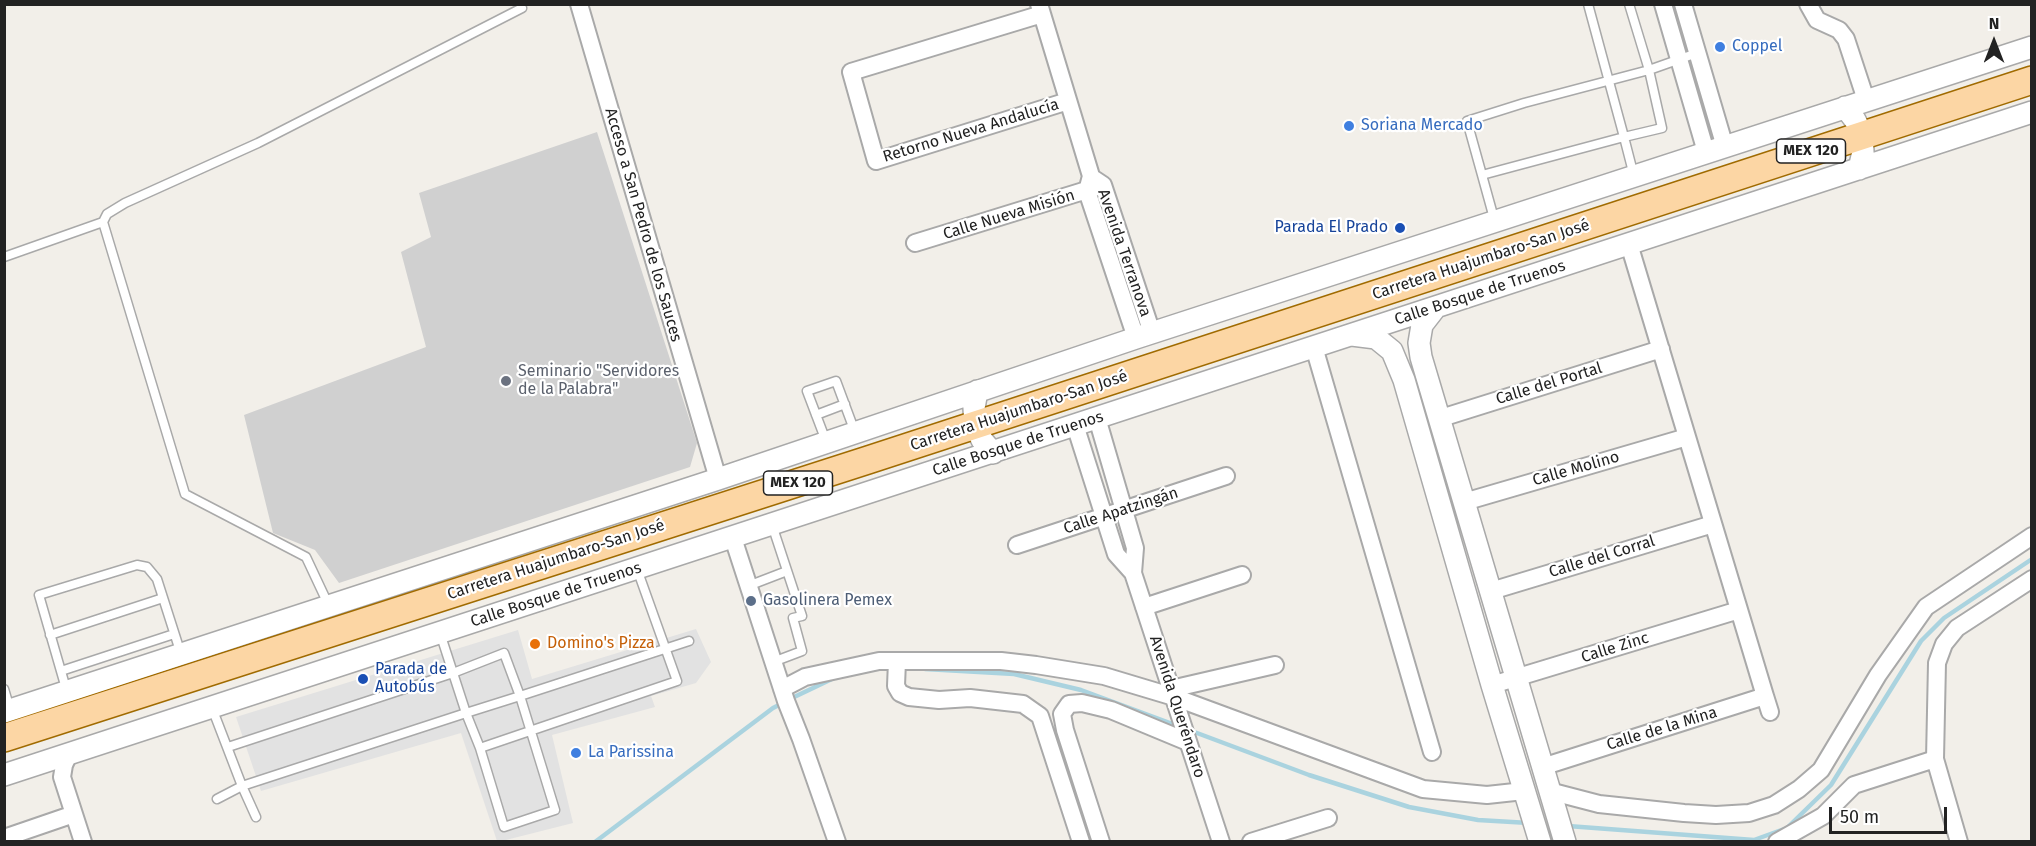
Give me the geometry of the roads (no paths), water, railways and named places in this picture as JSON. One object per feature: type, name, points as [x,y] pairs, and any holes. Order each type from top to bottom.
[{"type":"main road","name":"Carretera Huajumbaro-San José","points":[[4,738],[868,460],[2031,80]]},
{"type":"street","name":"Acceso a San Pedro de los Sauces","points":[[579,4],[718,479]]},
{"type":"street","points":[[1663,4],[1679,61],[1715,149]]},
{"type":"street","points":[[1683,4],[1697,53],[1715,149]]},
{"type":"street","points":[[1808,4],[1817,20],[1839,30],[1846,39],[1881,110],[1863,152],[1859,169]]},
{"type":"street","name":"Retorno Nueva Andalucía","points":[[1040,9],[851,72],[876,161],[1068,101]]},
{"type":"street","name":"Avenida Terranova","points":[[1040,9],[1144,335]]},
{"type":"street","points":[[8,712],[718,479],[1144,335],[2031,47]]},
{"type":"street","points":[[1845,107],[1855,120],[1903,153]]},
{"type":"street","name":"Calle Bosque de Truenos","points":[[4,776],[1589,258],[1903,153],[2030,114]]},
{"type":"street","name":"Calle Nueva Misión","points":[[915,243],[1094,184]]},
{"type":"street","points":[[1570,198],[1583,209],[1591,224],[1593,241],[1589,258]]},
{"type":"street","points":[[1629,244],[1739,610]]},
{"type":"street","points":[[1436,307],[1422,326],[1419,343],[1425,373],[1563,837]]},
{"type":"street","points":[[1352,335],[1376,338],[1392,351],[1404,380],[1538,836]]},
{"type":"street","points":[[1314,347],[1432,752]]},
{"type":"street","name":"Calle del Portal","points":[[1438,419],[1660,349]]},
{"type":"street","points":[[1404,380],[1425,373]]},
{"type":"street","points":[[977,392],[974,408],[975,425],[982,440],[993,453]]},
{"type":"street","name":"Avenida Queréndaro","points":[[1097,418],[1135,548],[1133,573],[1221,842]]},
{"type":"street","name":"Avenida Queréndaro","points":[[1075,425],[1116,554],[1133,573]]},
{"type":"street","points":[[853,433],[868,460],[870,477],[867,493]]},
{"type":"street","name":"Calle Molino","points":[[1464,502],[1687,436]]},
{"type":"street","name":"Calle Apatzingán","points":[[1017,545],[1226,476]]},
{"type":"street","name":"Calle del Corral","points":[[1491,591],[1713,524]]},
{"type":"street","points":[[1551,798],[1716,815],[1749,813],[1774,805],[1799,789],[1821,770],[1878,675],[1926,606],[2031,536]]},
{"type":"street","points":[[732,538],[784,695],[837,842]]},
{"type":"street","points":[[1144,607],[1242,575]]},
{"type":"street","points":[[1959,842],[1935,759],[1937,663],[1944,644],[1957,628],[2031,579]]},
{"type":"street","name":"Calle Zinc","points":[[1492,685],[1739,610]]},
{"type":"street","name":"Calle de la Mina","points":[[1542,766],[1768,704],[1739,610]]},
{"type":"street","points":[[784,695],[805,677],[879,661],[897,663],[1000,661],[1036,665],[1104,676],[1174,698],[1423,789],[1526,798]]},
{"type":"street","points":[[897,663],[896,686],[900,693],[909,697],[939,700],[970,698],[1023,704],[1040,716],[1081,842]]},
{"type":"street","points":[[1174,698],[1275,665]]},
{"type":"street","points":[[1101,842],[1065,730],[1062,714],[1069,704],[1082,703],[1186,736]]},
{"type":"street","points":[[69,754],[62,777],[83,842]]},
{"type":"street","points":[[1777,842],[1823,816],[1854,785],[1935,759]]},
{"type":"street","points":[[4,838],[74,814]]},
{"type":"street","points":[[1251,842],[1295,835],[1328,818]]},
{"type":"lane","points":[[1588,4],[1634,176]]},
{"type":"lane","points":[[1482,175],[1662,128],[1649,70],[1629,4]]},
{"type":"lane","points":[[330,607],[306,557],[185,494],[103,222],[107,214],[125,203],[258,143],[522,8]]},
{"type":"lane","points":[[1495,222],[1467,121],[1524,103],[1649,70],[1697,53]]},
{"type":"lane","points":[[4,257],[103,222]]},
{"type":"lane","points":[[826,441],[807,391],[836,381],[853,433]]},
{"type":"lane","points":[[816,414],[845,404]]},
{"type":"lane","points":[[772,524],[802,616],[794,618],[802,651],[773,662]]},
{"type":"lane","points":[[67,692],[39,595],[137,565],[147,567],[157,579],[181,656]]},
{"type":"lane","points":[[480,748],[677,681],[637,569]]},
{"type":"lane","points":[[748,586],[787,571]]},
{"type":"lane","points":[[50,635],[163,598]]},
{"type":"lane","points":[[228,747],[453,672],[504,653],[520,696],[555,810],[504,826],[480,748],[466,713],[453,672],[440,633]]},
{"type":"lane","points":[[61,671],[174,634]]},
{"type":"lane","points":[[217,799],[242,786],[689,641]]},
{"type":"lane","points":[[4,689],[8,712]]},
{"type":"lane","points":[[212,708],[256,817]]},
{"type":"waterway","points":[[1568,826],[1754,840],[1787,828],[1831,785],[1921,641],[1944,618],[2032,559]]},
{"type":"waterway","points":[[925,669],[1014,674],[1081,690],[1178,726]]},
{"type":"waterway","points":[[790,699],[834,678]]},
{"type":"waterway","points":[[595,842],[773,708],[783,703]]},
{"type":"waterway","points":[[1189,730],[1309,775],[1409,807],[1478,820],[1529,823]]},
{"type":"place","name":"Coppel","points":[[1720,47]]},
{"type":"place","name":"Soriana Mercado","points":[[1349,126]]},
{"type":"place","name":"Parada El Prado","points":[[1400,228]]},
{"type":"place","name":"Seminario \"Servidores de la Palabra\"","points":[[506,381]]},
{"type":"place","name":"Gasolinera Pemex","points":[[751,601]]},
{"type":"place","name":"Domino's Pizza","points":[[535,644]]},
{"type":"place","name":"Parada de Autobús","points":[[363,679]]},
{"type":"place","name":"La Parissina","points":[[576,753]]}]
